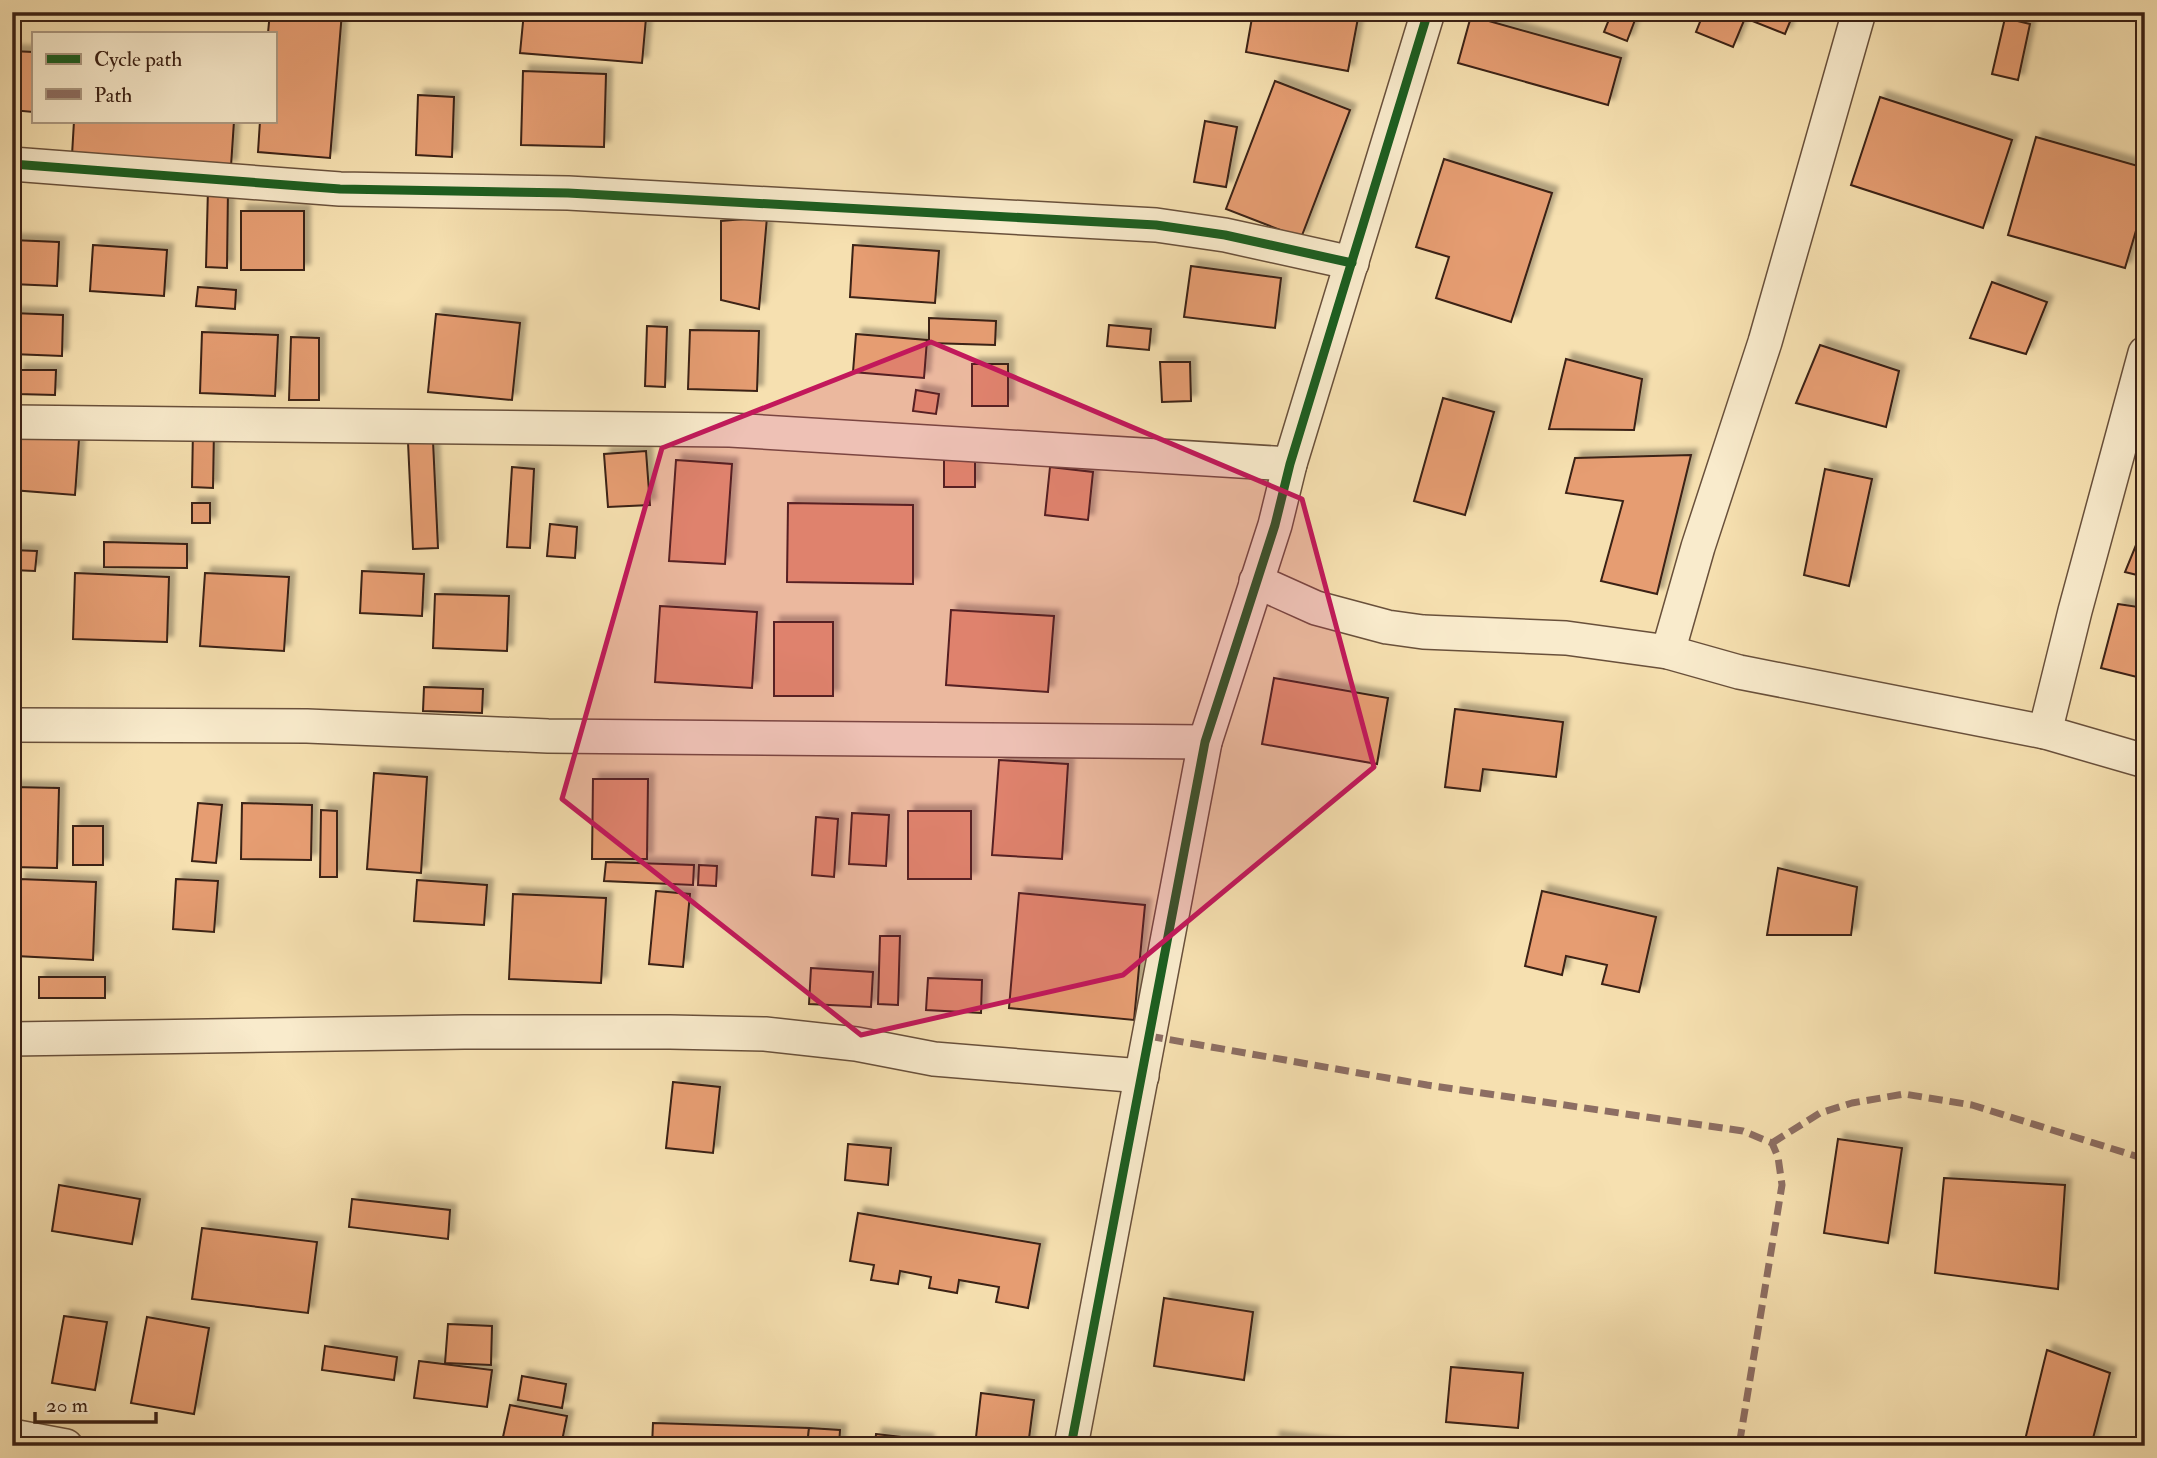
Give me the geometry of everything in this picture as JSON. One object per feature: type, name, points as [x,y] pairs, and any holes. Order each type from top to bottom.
[{"type":"street","points":[[1071,1446],[1205,742],[1275,525],[1290,464],[1428,12]]},
{"type":"street","points":[[1668,652],[1698,547],[1765,342],[1859,12]]},
{"type":"street","points":[[12,164],[340,189],[568,193],[1156,225],[1225,235],[1352,263]]},
{"type":"street","points":[[2045,732],[2145,353]]},
{"type":"street","points":[[12,422],[730,430],[1290,464]]},
{"type":"street","points":[[1256,581],[1316,608],[1387,627],[1423,632],[1566,638],[1668,652],[1739,672],[2045,732],[2145,761]]},
{"type":"street","points":[[12,725],[307,726],[548,736],[1205,742]]},
{"type":"street","points":[[12,1039],[464,1032],[765,1034],[856,1044],[934,1059],[1142,1076]]},
{"type":"street","points":[[12,1436],[66,1446]]},
{"type":"highlighted area","points":[[931,342],[1302,499],[1374,767],[1123,975],[861,1035],[562,799],[662,448]]},
{"type":"building","points":[[270,12],[342,12],[330,158],[258,152],[260,122],[276,122],[276,32],[268,32]]},
{"type":"building","points":[[524,12],[571,12],[646,18],[642,63],[520,53]]},
{"type":"building","points":[[1253,12],[1328,12],[1358,18],[1348,71],[1246,52]]},
{"type":"building","points":[[1612,12],[1638,12],[1627,41],[1604,32]]},
{"type":"building","points":[[1704,12],[1794,12],[1785,34],[1745,18],[1733,47],[1696,32]]},
{"type":"building","points":[[1471,16],[1621,58],[1608,105],[1458,63]]},
{"type":"building","points":[[2005,18],[2030,24],[2018,80],[1992,74]]},
{"type":"building","points":[[12,51],[32,52],[32,112],[12,110]]},
{"type":"building","points":[[523,71],[606,74],[604,147],[521,145]]},
{"type":"building","points":[[1275,81],[1350,110],[1301,238],[1226,209]]},
{"type":"building","points":[[418,95],[454,97],[452,157],[416,155]]},
{"type":"building","points":[[1880,97],[2012,140],[1983,228],[1851,185]]},
{"type":"building","points":[[1205,121],[1237,127],[1226,187],[1194,182]]},
{"type":"building","points":[[74,122],[234,122],[231,166],[72,155]]},
{"type":"building","points":[[2036,137],[2145,168],[2145,200],[2125,268],[2008,235]]},
{"type":"building","points":[[1444,159],[1552,193],[1511,322],[1436,298],[1449,257],[1416,247]]},
{"type":"building","points":[[208,188],[228,188],[227,268],[206,267]]},
{"type":"building","points":[[241,211],[304,211],[304,270],[241,270]]},
{"type":"building","points":[[767,217],[759,309],[721,300],[721,221]]},
{"type":"building","points":[[12,240],[59,242],[57,286],[12,284]]},
{"type":"building","points":[[93,245],[167,250],[164,296],[90,291]]},
{"type":"building","points":[[853,245],[939,251],[935,303],[850,297]]},
{"type":"building","points":[[1191,266],[1281,278],[1275,328],[1184,317]]},
{"type":"building","points":[[1992,282],[2047,302],[2026,354],[1970,338]]},
{"type":"building","points":[[198,287],[236,290],[235,309],[196,306]]},
{"type":"building","points":[[12,313],[63,315],[62,356],[12,354]]},
{"type":"building","points":[[436,314],[520,323],[512,400],[428,392]]},
{"type":"building","points":[[929,318],[996,321],[995,345],[929,343]]},
{"type":"building","points":[[1109,325],[1151,329],[1149,350],[1107,346]]},
{"type":"building","points":[[647,326],[667,327],[665,387],[645,386]]},
{"type":"building","points":[[690,330],[759,331],[757,391],[688,389]]},
{"type":"building","points":[[202,332],[278,335],[275,396],[200,393]]},
{"type":"building","points":[[856,334],[927,340],[924,378],[853,372]]},
{"type":"building","points":[[291,337],[319,338],[319,400],[289,400]]},
{"type":"building","points":[[1820,345],[1899,371],[1886,427],[1796,403]]},
{"type":"building","points":[[1566,359],[1642,379],[1634,430],[1549,429]]},
{"type":"building","points":[[1160,362],[1190,362],[1191,401],[1162,402]]},
{"type":"building","points":[[972,364],[1008,364],[1008,406],[972,406]]},
{"type":"building","points":[[18,370],[56,370],[55,395],[17,394]]},
{"type":"building","points":[[916,390],[939,394],[936,414],[913,411]]},
{"type":"building","points":[[1443,398],[1494,412],[1465,515],[1414,501]]},
{"type":"building","points":[[193,428],[214,429],[213,488],[192,487]]},
{"type":"building","points":[[12,433],[79,439],[75,495],[12,490]]},
{"type":"building","points":[[433,441],[438,548],[413,549],[408,442]]},
{"type":"building","points":[[944,445],[975,445],[975,487],[944,487]]},
{"type":"building","points":[[646,451],[650,505],[608,507],[604,454]]},
{"type":"building","points":[[1691,455],[1657,594],[1601,581],[1623,501],[1566,493],[1575,458]]},
{"type":"building","points":[[676,460],[732,464],[725,564],[669,561]]},
{"type":"building","points":[[512,467],[534,469],[530,548],[507,547]]},
{"type":"building","points":[[1050,467],[1093,472],[1088,520],[1045,515]]},
{"type":"building","points":[[1825,469],[1872,479],[1849,586],[1804,575]]},
{"type":"building","points":[[192,503],[210,503],[210,523],[192,523]]},
{"type":"building","points":[[788,503],[913,505],[913,584],[787,582]]},
{"type":"building","points":[[2145,523],[2145,577],[2125,572]]},
{"type":"building","points":[[550,524],[577,527],[575,558],[547,556]]},
{"type":"building","points":[[104,542],[187,544],[187,568],[104,567]]},
{"type":"building","points":[[12,550],[37,551],[35,571],[12,570]]},
{"type":"building","points":[[362,571],[424,574],[422,616],[360,613]]},
{"type":"building","points":[[75,573],[169,577],[167,642],[73,639]]},
{"type":"building","points":[[205,573],[289,577],[284,651],[200,646]]},
{"type":"building","points":[[435,594],[509,596],[507,651],[433,648]]},
{"type":"building","points":[[2118,604],[2145,608],[2145,679],[2101,668]]},
{"type":"building","points":[[660,606],[757,612],[752,688],[655,682]]},
{"type":"building","points":[[951,610],[1054,616],[1048,692],[946,685]]},
{"type":"building","points":[[774,622],[833,622],[833,696],[774,696]]},
{"type":"building","points":[[1274,678],[1388,698],[1377,764],[1262,744]]},
{"type":"building","points":[[424,687],[483,689],[482,713],[423,711]]},
{"type":"building","points":[[1455,709],[1563,722],[1556,777],[1483,769],[1480,791],[1445,787]]},
{"type":"building","points":[[999,760],[1068,764],[1062,859],[992,855]]},
{"type":"building","points":[[374,773],[427,777],[421,873],[367,869]]},
{"type":"building","points":[[593,779],[648,779],[647,859],[592,859]]},
{"type":"building","points":[[13,787],[59,788],[57,868],[12,867]]},
{"type":"building","points":[[198,803],[222,805],[216,863],[192,861]]},
{"type":"building","points":[[242,803],[312,805],[311,860],[241,859]]},
{"type":"building","points":[[321,810],[337,811],[337,877],[320,877]]},
{"type":"building","points":[[908,811],[971,811],[971,879],[908,879]]},
{"type":"building","points":[[852,813],[889,815],[886,866],[849,864]]},
{"type":"building","points":[[816,817],[838,819],[834,877],[812,875]]},
{"type":"building","points":[[73,826],[103,826],[103,865],[73,865]]},
{"type":"building","points":[[606,862],[694,865],[693,885],[604,881]]},
{"type":"building","points":[[699,865],[717,866],[716,886],[698,885]]},
{"type":"building","points":[[1778,868],[1857,887],[1851,935],[1767,935]]},
{"type":"building","points":[[19,879],[96,882],[93,960],[16,956]]},
{"type":"building","points":[[176,879],[218,881],[214,932],[173,929]]},
{"type":"building","points":[[417,880],[487,885],[484,925],[414,921]]},
{"type":"building","points":[[656,891],[690,894],[683,967],[649,964]]},
{"type":"building","points":[[1542,891],[1656,917],[1639,992],[1602,984],[1607,965],[1566,956],[1562,975],[1525,966]]},
{"type":"building","points":[[1019,893],[1145,905],[1134,1020],[1009,1008]]},
{"type":"building","points":[[513,894],[606,898],[601,983],[509,979]]},
{"type":"building","points":[[880,936],[900,936],[898,1005],[878,1004]]},
{"type":"building","points":[[811,968],[873,972],[871,1007],[809,1004]]},
{"type":"building","points":[[39,977],[105,977],[105,998],[39,998]]},
{"type":"building","points":[[928,978],[982,980],[981,1013],[926,1010]]},
{"type":"building","points":[[673,1082],[720,1087],[713,1153],[666,1148]]},
{"type":"building","points":[[1838,1139],[1902,1148],[1888,1243],[1824,1233]]},
{"type":"building","points":[[848,1144],[891,1148],[888,1185],[845,1180]]},
{"type":"building","points":[[1944,1178],[2065,1185],[2058,1289],[1935,1273]]},
{"type":"building","points":[[59,1185],[140,1199],[132,1244],[52,1231]]},
{"type":"building","points":[[352,1199],[450,1210],[448,1239],[349,1227]]},
{"type":"building","points":[[858,1213],[1040,1244],[1028,1308],[996,1302],[999,1287],[959,1280],[957,1293],[929,1288],[931,1277],[900,1271],[898,1284],[871,1280],[874,1265],[850,1261]]},
{"type":"building","points":[[202,1228],[317,1242],[308,1313],[192,1299]]},
{"type":"building","points":[[1164,1298],[1253,1312],[1244,1380],[1154,1366]]},
{"type":"building","points":[[64,1316],[107,1322],[95,1390],[52,1383]]},
{"type":"building","points":[[147,1317],[209,1328],[194,1414],[131,1403]]},
{"type":"building","points":[[448,1324],[492,1326],[491,1365],[445,1363]]},
{"type":"building","points":[[325,1346],[397,1357],[394,1380],[322,1370]]},
{"type":"building","points":[[2047,1350],[2110,1373],[2091,1446],[2053,1446],[2025,1440]]},
{"type":"building","points":[[419,1361],[492,1370],[487,1407],[414,1398]]},
{"type":"building","points":[[1451,1367],[1523,1373],[1518,1428],[1446,1422]]},
{"type":"building","points":[[522,1376],[566,1384],[562,1408],[518,1400]]},
{"type":"building","points":[[981,1393],[1034,1400],[1028,1446],[975,1446]]},
{"type":"building","points":[[510,1405],[567,1416],[561,1446],[501,1446]]},
{"type":"building","points":[[653,1423],[809,1428],[808,1446],[652,1446]]},
{"type":"building","points":[[809,1428],[840,1430],[839,1446],[807,1446]]},
{"type":"building","points":[[876,1434],[928,1440],[927,1446],[875,1446]]},
{"type":"building","points":[[1274,1437],[1344,1446],[1273,1446]]},
{"type":"marked path","points":[[1149,1036],[1427,1085],[1743,1131],[1772,1143],[1778,1157],[1782,1185],[1739,1446]]},
{"type":"marked path","points":[[1772,1143],[1820,1113],[1852,1103],[1904,1094],[1972,1105],[2145,1159]]},
{"type":"cycle path","points":[[1071,1446],[1205,742],[1275,525],[1290,464],[1428,12]]},
{"type":"cycle path","points":[[12,164],[340,189],[568,193],[1156,225],[1225,235],[1352,263]]}]
